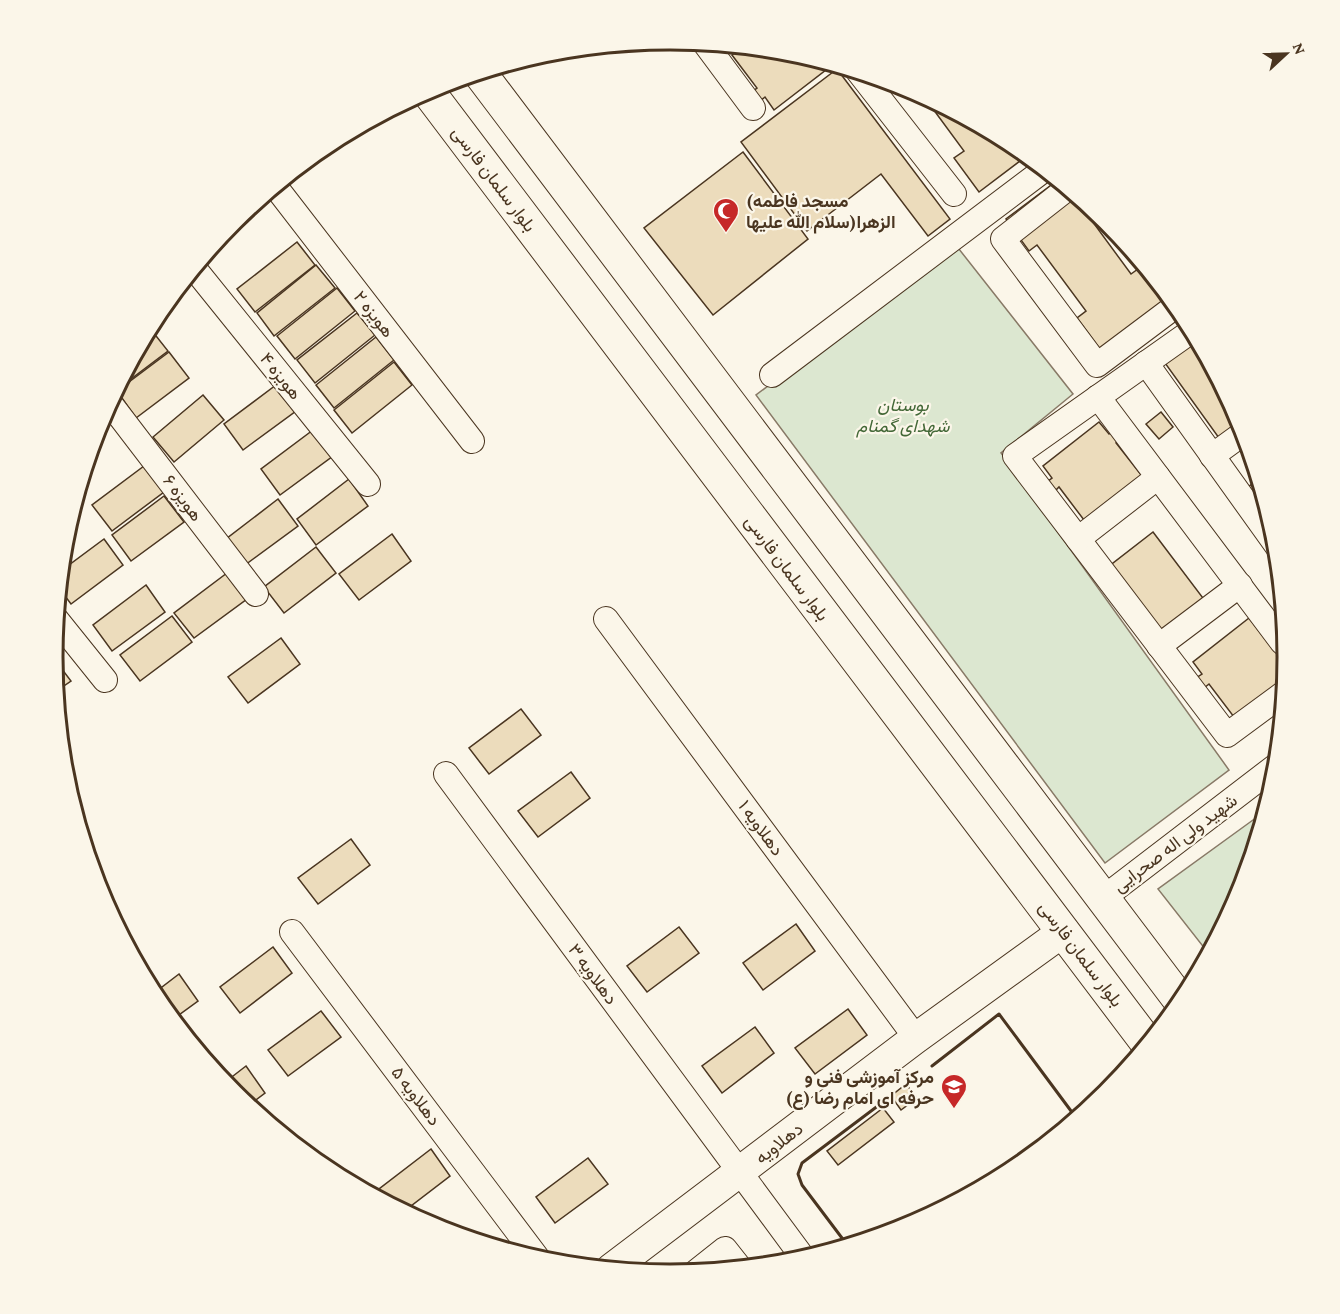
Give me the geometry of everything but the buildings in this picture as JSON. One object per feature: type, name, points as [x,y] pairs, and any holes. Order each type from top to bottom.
[{"type":"main road","points":[[484,79],[1175,994]]},
{"type":"main road","name":"بلوار سلمان فارسی","points":[[433,98],[1143,1038]]},
{"type":"street","points":[[711,51],[753,108]]},
{"type":"street","points":[[867,83],[954,194]]},
{"type":"street","points":[[772,375],[1040,175]]},
{"type":"street","name":"هویزه ۲","points":[[279,192],[472,441]]},
{"type":"street","points":[[1062,193],[1003,239],[1097,365],[1169,311]]},
{"type":"street","name":"هویزه ۴","points":[[199,274],[368,484]]},
{"type":"street","points":[[1185,335],[1015,456],[1227,735],[1276,699]]},
{"type":"street","points":[[1146,363],[1263,527]]},
{"type":"street","points":[[1098,397],[1277,635]]},
{"type":"street","name":"هویزه ۶","points":[[115,410],[256,594]]},
{"type":"street","points":[[1212,456],[1236,438]]},
{"type":"street","points":[[1078,539],[1158,477]]},
{"type":"street","points":[[1159,646],[1240,585]]},
{"type":"street","name":"دهلاویه ۱","points":[[606,618],[916,1038]]},
{"type":"street","points":[[64,629],[105,680]]},
{"type":"street","name":"شهید ولی اله صحرایی","points":[[1102,899],[1266,773]]},
{"type":"street","name":"دهلاویه ۳","points":[[446,774],[798,1251]]},
{"type":"street","name":"دهلاویه","points":[[620,1262],[916,1038],[1064,931]]},
{"type":"street","name":"دهلاویه ۵","points":[[292,932],[530,1248]]},
{"type":"street","points":[[707,1263],[725,1249],[734,1261]]},
{"type":"green space","name":"بوستان شهدای گمنام","points":[[955,244],[1073,394],[1001,453],[1229,770],[1105,863],[756,395]]},
{"type":"green space","points":[[1256,818],[1231,889],[1204,947],[1158,889]]},
{"type":"wall","points":[[932,1066],[999,1014],[1072,1113]]},
{"type":"wall","points":[[843,1239],[802,1185],[798,1174],[802,1163],[891,1096]]},
{"type":"place","name":"(مسجد فاطمه الزهرا(سلام الله علیها","points":[[726,234]]},
{"type":"place","name":"مرکز آموزشی فنی و حرفه ای امام رضا (ع)","points":[[954,1110]]}]
